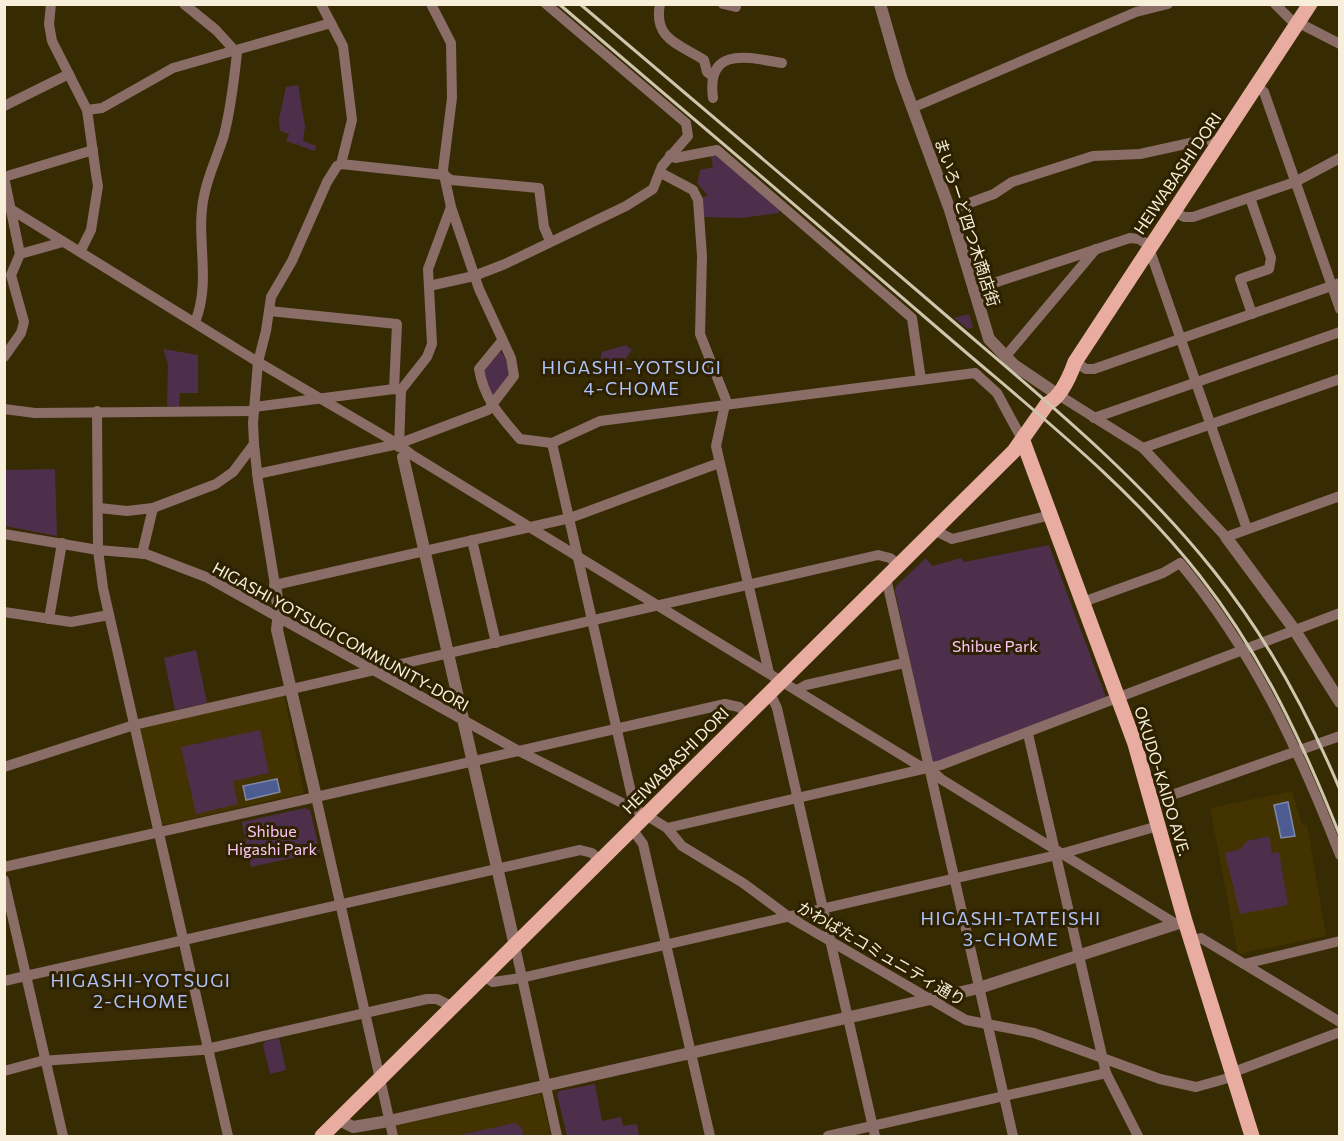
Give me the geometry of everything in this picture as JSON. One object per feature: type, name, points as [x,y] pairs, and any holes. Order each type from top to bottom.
[{"type":"main road","name":"HEIWABASHI DORI","points":[[322,1137],[632,829],[640,812],[770,693],[775,677],[886,578],[1023,441],[1052,396],[1070,376],[1075,362],[1310,4]]},
{"type":"main road","name":"OKUDO-KAIDO AVE.","points":[[1023,441],[1118,698],[1152,802],[1181,923],[1191,941],[1252,1137]]},
{"type":"street","points":[[51,4],[49,24],[52,41],[87,110],[98,186],[91,230],[80,252]]},
{"type":"street","points":[[184,4],[216,30],[237,53],[231,102],[204,196],[201,233],[204,285],[202,304],[195,322]]},
{"type":"street","points":[[321,4],[343,46],[352,120],[341,164]]},
{"type":"street","points":[[257,474],[398,444],[488,410],[514,376],[515,368],[474,276],[451,207],[444,175],[452,98],[451,43],[431,4]]},
{"type":"street","points":[[429,286],[474,276],[549,241],[583,228],[590,222],[626,206],[653,189],[670,155],[688,136],[686,123],[546,4]]},
{"type":"street","points":[[660,4],[657,19],[662,34],[704,60],[707,72],[711,75],[713,98]]},
{"type":"street","points":[[723,4],[736,7]]},
{"type":"street","name":"まいろーど四つ木商店街","points":[[880,4],[912,108],[950,210],[989,339],[1005,357],[1052,396]]},
{"type":"street","points":[[912,108],[1136,12],[1168,4]]},
{"type":"street","points":[[1275,4],[1298,24],[1340,44]]},
{"type":"street","points":[[87,110],[102,108],[173,68],[331,23]]},
{"type":"street","points":[[711,75],[718,66],[731,59],[747,57],[782,63]]},
{"type":"street","points":[[4,106],[69,74]]},
{"type":"street","points":[[1257,86],[1264,92],[1295,183],[1336,285],[1340,309]]},
{"type":"street","points":[[950,210],[994,194],[1012,182],[1093,156],[1140,154],[1208,139],[1218,145]]},
{"type":"street","points":[[4,357],[21,333],[24,322],[11,275],[21,254],[8,207],[4,177],[93,150]]},
{"type":"street","points":[[670,155],[675,158],[717,150],[912,318],[921,380]]},
{"type":"street","points":[[1174,211],[1184,217],[1193,217],[1295,183],[1340,158]]},
{"type":"street","points":[[393,1137],[277,630],[275,585],[254,444],[258,362],[271,297],[292,261],[327,182],[337,166],[341,164],[444,175],[452,180],[539,188],[544,227],[549,241]]},
{"type":"street","points":[[661,172],[693,190],[698,200],[702,256],[700,334],[726,400],[716,440],[719,463],[749,585],[775,677]]},
{"type":"street","points":[[1250,198],[1271,258],[1269,269],[1240,279],[1252,314]]},
{"type":"street","points":[[8,207],[258,362],[398,444],[529,527],[918,765],[929,768],[941,779],[1059,852],[1181,923]]},
{"type":"street","points":[[4,410],[35,413],[254,409],[397,389],[427,357],[432,344],[428,270],[451,207]]},
{"type":"street","points":[[973,290],[1135,238],[1150,247],[1246,529]]},
{"type":"street","points":[[21,254],[63,242]]},
{"type":"street","points":[[1005,357],[1096,249]]},
{"type":"street","points":[[1075,362],[1084,368],[1094,369],[1336,285]]},
{"type":"street","points":[[269,311],[397,324],[398,444],[403,457],[448,653],[557,1137]]},
{"type":"street","points":[[1094,418],[1340,332]]},
{"type":"street","points":[[502,341],[479,369],[484,392],[491,406],[520,439],[552,443],[600,421],[975,374],[997,393],[1023,441]]},
{"type":"street","points":[[1143,448],[1340,379]]},
{"type":"street","points":[[1052,396],[1143,448],[1226,537],[1294,629],[1340,702]]},
{"type":"street","points":[[97,411],[98,550],[109,615],[228,1137]]},
{"type":"street","points":[[552,443],[617,729],[640,812]]},
{"type":"street","points":[[99,508],[127,511],[153,508],[216,484],[233,472],[254,444]]},
{"type":"street","points":[[275,585],[570,518],[719,463]]},
{"type":"street","points":[[1226,537],[1340,496]]},
{"type":"street","points":[[142,554],[153,508]]},
{"type":"street","points":[[934,530],[952,539],[1051,515]]},
{"type":"street","name":"HIGASHI YOTSUGI COMMUNITY-DORI","points":[[4,534],[98,550],[142,554],[198,573],[463,721],[640,812]]},
{"type":"street","points":[[472,540],[496,643]]},
{"type":"street","points":[[49,618],[62,543]]},
{"type":"street","points":[[4,767],[134,725],[593,622],[878,555],[890,558],[899,565]]},
{"type":"street","points":[[1083,602],[1163,573],[1180,563],[1244,649],[1298,751],[1340,855]]},
{"type":"street","points":[[886,578],[1013,1137]]},
{"type":"street","points":[[4,612],[71,622],[109,615]]},
{"type":"street","points":[[667,828],[929,768],[1028,734],[1340,613]]},
{"type":"street","points":[[797,690],[806,685],[904,663]]},
{"type":"street","points":[[770,693],[777,708],[874,1131]]},
{"type":"street","points":[[4,867],[725,704],[739,707],[747,714]]},
{"type":"street","points":[[1028,734],[1059,852],[1079,955],[1106,1073],[1138,1137]]},
{"type":"street","points":[[1152,802],[1340,736]]},
{"type":"street","name":"かわばたコミュニティ通り","points":[[640,812],[667,828],[682,846],[743,883],[789,917],[966,1020],[1034,1033],[1160,1079],[1196,1087],[1340,1032]]},
{"type":"street","points":[[484,976],[493,982],[521,978],[823,909],[1158,826]]},
{"type":"street","points":[[632,829],[643,844],[710,1137]]},
{"type":"street","points":[[4,981],[580,850],[592,854],[600,861]]},
{"type":"street","points":[[4,880],[63,1137]]},
{"type":"street","points":[[339,1120],[353,1127],[389,1121],[979,988],[1181,923]]},
{"type":"street","points":[[1191,941],[1201,938],[1340,1022]]},
{"type":"street","points":[[1244,964],[1340,941]]},
{"type":"street","points":[[4,1071],[46,1061],[208,1048],[432,998],[453,1006]]},
{"type":"street","points":[[828,1137],[874,1131],[1004,1096],[1106,1073]]},
{"type":"shaded area","points":[[284,696],[304,793],[163,825],[140,728]]},
{"type":"shaded area","points":[[1292,791],[1302,825],[1307,825],[1326,936],[1238,954],[1210,808]]},
{"type":"shaded area","points":[[541,1094],[551,1136],[398,1136],[396,1126]]},
{"type":"green space","points":[[298,85],[305,126],[303,141],[316,146],[315,151],[286,141],[289,134],[280,131],[279,119],[286,87]]},
{"type":"green space","points":[[714,154],[779,209],[779,213],[742,218],[704,217],[702,197],[708,196],[697,183],[700,170],[713,167],[711,155]]},
{"type":"green space","points":[[969,314],[973,327],[968,329],[954,318]]},
{"type":"green space","points":[[626,345],[632,350],[619,367],[600,362],[602,352]]},
{"type":"green space","points":[[163,349],[198,355],[198,393],[180,393],[179,407],[167,406],[168,364]]},
{"type":"green space","points":[[500,350],[506,359],[509,375],[492,397],[482,370]]},
{"type":"green space","points":[[55,469],[57,536],[5,526],[5,470]]},
{"type":"green space","name":"Shibue Park","points":[[1049,545],[1107,700],[932,764],[895,591],[896,586],[926,558],[932,566],[961,558],[964,562]]},
{"type":"green space","points":[[196,650],[207,703],[175,710],[164,658]]},
{"type":"green space","points":[[260,730],[269,773],[233,781],[238,804],[196,814],[181,747]]},
{"type":"green space","name":"Shibue Higashi Park","points":[[305,808],[310,810],[320,852],[251,867],[242,822]]},
{"type":"green space","points":[[1269,836],[1272,853],[1279,852],[1288,905],[1240,914],[1225,853],[1240,849],[1247,841]]},
{"type":"green space","points":[[279,1038],[286,1070],[270,1074],[263,1045],[264,1042]]},
{"type":"green space","points":[[595,1084],[602,1121],[621,1117],[623,1126],[637,1124],[639,1136],[567,1136],[557,1094],[559,1091]]},
{"type":"green space","points":[[515,1123],[522,1128],[524,1136],[455,1136]]},
{"type":"water","points":[[277,779],[280,792],[246,800],[243,786]]},
{"type":"water","points":[[1288,802],[1295,836],[1281,838],[1274,805]]},
{"type":"railway","points":[[559,4],[1047,422],[1143,511],[1200,576],[1262,668],[1296,734],[1340,836]]},
{"type":"railway","points":[[580,4],[1039,395],[1148,496],[1213,570],[1251,621],[1299,703],[1340,790]]},
{"type":"district","name":"HIGASHI-YOTSUGI 4-CHOME","points":[[632,377]]},
{"type":"district","name":"HIGASHI-TATEISHI 3-CHOME","points":[[1011,928]]},
{"type":"district","name":"HIGASHI-YOTSUGI 2-CHOME","points":[[141,990]]}]
